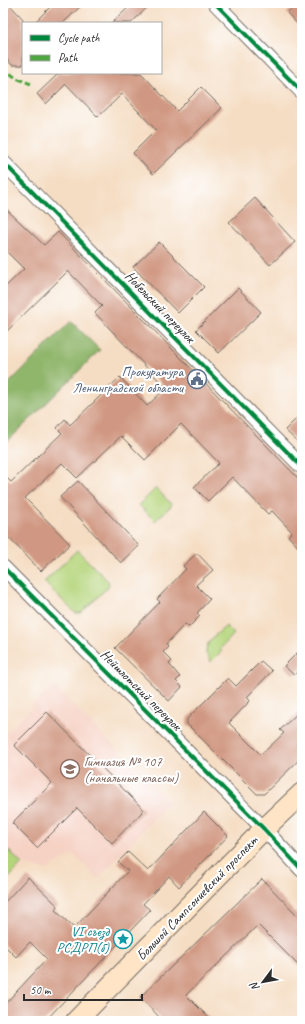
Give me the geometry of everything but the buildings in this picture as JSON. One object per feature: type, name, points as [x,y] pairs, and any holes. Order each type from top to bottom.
[{"type":"main road","name":"Большой Сампсониевский проспект","points":[[76,1021],[264,829],[302,793]]},
{"type":"street","points":[[215,3],[302,92]]},
{"type":"street","name":"Нобельский переулок","points":[[3,162],[302,467]]},
{"type":"street","name":"Нейшлотский переулок","points":[[3,567],[264,829],[302,870]]},
{"type":"shaded area","name":"Гимназия № 107 (начальные классы)","points":[[53,685],[169,802],[98,879],[73,854],[46,870],[22,864],[3,884],[3,736]]},
{"type":"green space","points":[[71,321],[100,350],[7,442],[3,438],[3,389]]},
{"type":"green space","points":[[156,488],[172,505],[155,521],[139,505]]},
{"type":"green space","points":[[77,550],[109,582],[108,587],[81,613],[75,613],[44,582]]},
{"type":"green space","points":[[226,626],[234,634],[220,649],[222,651],[211,662],[206,653],[206,648],[210,641]]},
{"type":"green space","points":[[3,845],[22,864],[3,884]]},
{"type":"marked path","points":[[3,68],[16,78],[31,84]]},
{"type":"cycle path","points":[[215,3],[302,92]]},
{"type":"cycle path","points":[[3,162],[302,467]]},
{"type":"cycle path","points":[[3,567],[264,829],[302,870]]},
{"type":"place","name":"Прокуратура Ленинградской области","points":[[197,379]]},
{"type":"place","name":"Гимназия № 107 (начальные классы)","points":[[70,769]]},
{"type":"place","name":"VI съезд РСДРП(б)","points":[[123,939]]}]
